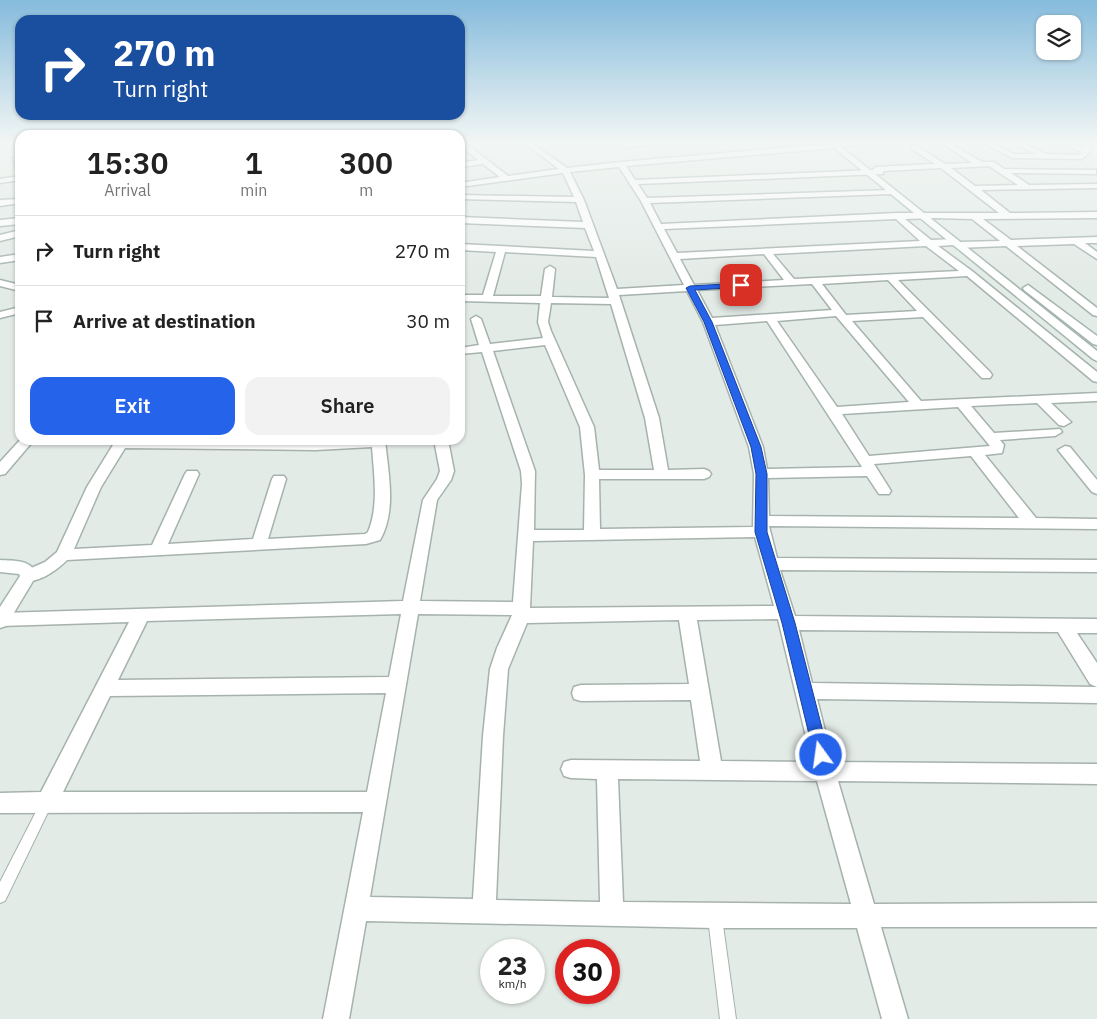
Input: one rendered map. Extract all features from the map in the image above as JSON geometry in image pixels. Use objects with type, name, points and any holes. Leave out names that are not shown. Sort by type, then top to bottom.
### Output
[{"type":"street","points":[[465,196],[498,190]]},
{"type":"street","points":[[532,190],[580,200]]},
{"type":"street","points":[[575,190],[600,254],[652,418],[662,474]]},
{"type":"street","points":[[638,190],[708,322],[756,447],[761,474],[761,527],[806,691],[825,771],[868,916],[895,1019]]},
{"type":"street","points":[[888,190],[1097,357]]},
{"type":"street","points":[[902,190],[1097,342]]},
{"type":"street","points":[[975,190],[1008,216]]},
{"type":"street","points":[[645,201],[891,192]]},
{"type":"street","points":[[0,203],[15,202]]},
{"type":"street","points":[[658,227],[921,215],[1097,215]]},
{"type":"street","points":[[897,216],[1097,378]]},
{"type":"street","points":[[974,216],[1097,313]]},
{"type":"street","points":[[465,220],[588,225]]},
{"type":"street","points":[[0,223],[15,222]]},
{"type":"street","points":[[0,238],[15,234]]},
{"type":"street","points":[[674,256],[928,243],[972,244],[1097,240]]},
{"type":"street","points":[[1076,241],[1097,256]]},
{"type":"street","points":[[465,247],[600,254]]},
{"type":"street","points":[[487,298],[501,250]]},
{"type":"street","points":[[766,251],[791,282]]},
{"type":"street","points":[[0,260],[15,258]]},
{"type":"street","points":[[465,298],[545,300],[613,296],[690,288],[890,277],[966,271],[986,267]]},
{"type":"street","points":[[550,269],[543,322],[549,341],[587,427],[592,475],[592,535]]},
{"type":"street","points":[[890,277],[986,375]]},
{"type":"street","points":[[815,281],[842,316],[918,405]]},
{"type":"street","points":[[0,283],[15,287]]},
{"type":"street","points":[[0,314],[15,311]]},
{"type":"street","points":[[708,322],[770,318],[926,314]]},
{"type":"street","points":[[770,318],[884,491]]},
{"type":"street","points":[[476,319],[528,471],[529,484],[522,613],[506,648],[499,670],[493,736],[484,910]]},
{"type":"street","points":[[1058,326],[1075,325]]},
{"type":"street","points":[[465,350],[549,341]]},
{"type":"street","points":[[833,411],[1097,396]]},
{"type":"street","points":[[990,437],[1059,427],[1040,400]]},
{"type":"street","points":[[761,474],[868,466],[997,450],[997,445],[961,403]]},
{"type":"street","points":[[0,471],[23,445]]},
{"type":"street","points":[[1,620],[28,576],[51,566],[63,555],[94,487],[120,445]]},
{"type":"street","points":[[248,445],[308,445]]},
{"type":"street","points":[[63,555],[366,539],[374,536],[380,508],[378,445]]},
{"type":"street","points":[[336,1019],[430,500],[434,489],[443,481],[447,473],[442,445]]},
{"type":"street","points":[[1065,450],[1097,489]]},
{"type":"street","points":[[976,453],[1031,523]]},
{"type":"street","points":[[158,550],[192,474]]},
{"type":"street","points":[[592,475],[704,474]]},
{"type":"street","points":[[259,544],[279,478]]},
{"type":"street","points":[[526,536],[592,535],[761,527],[1031,523],[1097,524]]},
{"type":"street","points":[[770,564],[1097,566]]},
{"type":"street","points":[[0,566],[22,568],[27,571],[28,576]]},
{"type":"street","points":[[1,620],[410,607],[522,613],[687,614],[1097,626]]},
{"type":"street","points":[[687,614],[712,770]]},
{"type":"street","points":[[47,802],[141,615]]},
{"type":"street","points":[[1063,626],[1097,679]]},
{"type":"street","points":[[104,688],[395,685]]},
{"type":"street","points":[[806,691],[1097,695]]},
{"type":"street","points":[[581,693],[699,692]]},
{"type":"street","points":[[571,769],[1097,774]]},
{"type":"street","points":[[606,769],[612,913]]},
{"type":"street","points":[[0,803],[375,802]]},
{"type":"street","points":[[357,908],[714,916],[1097,915]]},
{"type":"lane","points":[[0,896],[47,802]]},
{"type":"lane","points":[[714,916],[728,1019]]},
{"type":"route","points":[[741,285],[690,288],[708,322],[761,463],[761,532],[788,623],[821,755]]}]
